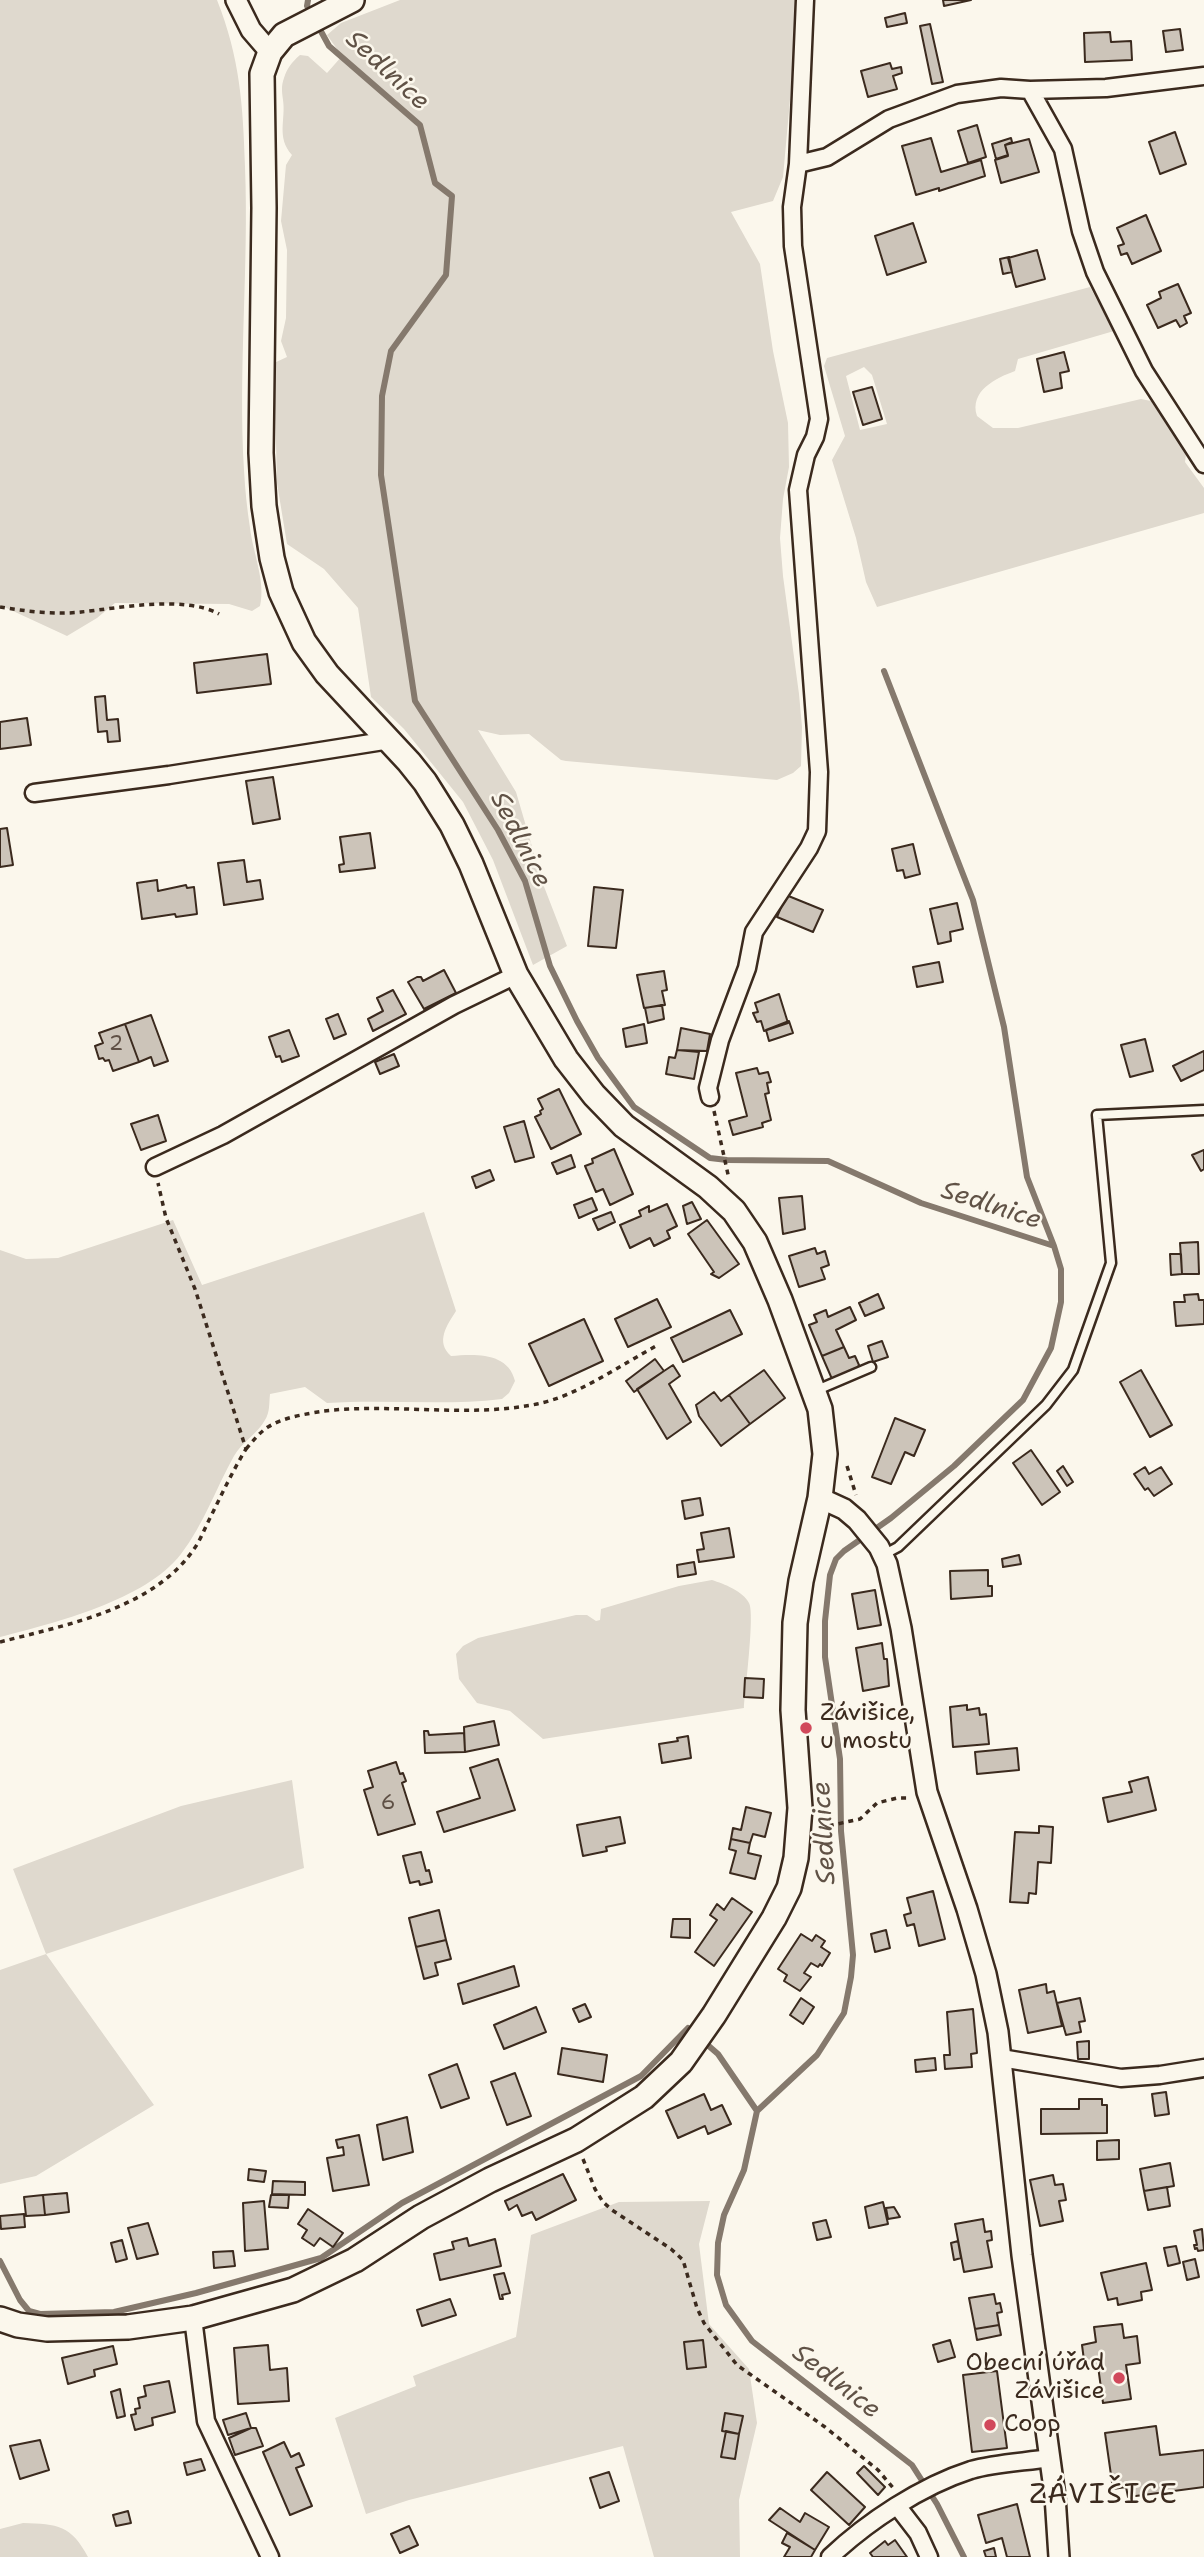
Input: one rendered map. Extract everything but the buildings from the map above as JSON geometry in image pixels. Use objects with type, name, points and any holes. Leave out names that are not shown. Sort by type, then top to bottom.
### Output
[{"type":"main road","points":[[0,2319],[18,2325],[64,2330],[128,2327],[193,2318],[293,2290],[355,2260],[452,2200],[576,2140],[644,2097],[670,2074],[698,2039],[774,1917],[793,1874],[800,1825],[793,1710],[795,1623],[801,1581],[824,1475],[825,1438],[814,1391],[761,1255],[741,1219],[708,1187],[638,1138],[609,1111],[566,1059],[516,975],[471,864],[452,825],[425,782],[390,740],[327,674],[304,642],[281,592],[268,532],[261,453],[264,208],[262,74],[270,51],[284,35],[342,5]]},
{"type":"street","points":[[236,0],[256,38],[270,51]]},
{"type":"street","points":[[710,1097],[708,1088],[720,1040],[747,968],[754,932],[817,831],[819,772],[798,490],[806,455],[815,437],[819,419],[793,246],[792,207],[798,164],[805,0]]},
{"type":"street","points":[[798,164],[827,157],[889,119],[957,94],[1002,88],[1106,88],[1204,76]]},
{"type":"street","points":[[1030,90],[1063,149],[1081,231],[1095,272],[1144,371],[1204,464]]},
{"type":"street","points":[[34,793],[390,740]]},
{"type":"street","points":[[155,1167],[223,1135],[442,1011],[516,975]]},
{"type":"street","points":[[820,1499],[849,1512],[866,1529],[881,1551],[894,1590],[922,1770],[935,1818],[978,1943],[993,2006],[1002,2058],[1021,2255],[1050,2458],[1059,2557]]},
{"type":"street","points":[[1002,2058],[1121,2078],[1204,2068]]},
{"type":"street","points":[[193,2318],[206,2421],[270,2557]]},
{"type":"street","points":[[830,2557],[858,2530],[950,2478],[973,2470],[1050,2458]]},
{"type":"street","points":[[904,2503],[929,2557]]},
{"type":"lane","points":[[881,1551],[898,1547],[915,1532],[1046,1405],[1073,1370],[1111,1263],[1097,1115],[1204,1110]]},
{"type":"lane","points":[[814,1391],[871,1367]]},
{"type":"path","points":[[0,607],[55,613],[121,606],[185,605],[208,608],[219,614]]},
{"type":"path","points":[[720,1134],[729,1177]]},
{"type":"path","points":[[155,1167],[166,1218],[195,1289],[246,1449]]},
{"type":"path","points":[[0,1642],[69,1623],[120,1605],[151,1590],[173,1574],[195,1549],[246,1449],[257,1435],[270,1425],[305,1414],[348,1409],[494,1408],[538,1404],[577,1389],[656,1346]]},
{"type":"path","points":[[826,1827],[860,1819],[872,1805],[903,1797],[914,1800],[922,1822],[935,1818]]},
{"type":"path","points":[[576,2140],[595,2189],[603,2202],[683,2260],[704,2323],[737,2365],[825,2427],[878,2470],[904,2503]]},
{"type":"shaded area","points":[[0,0],[217,0],[231,42],[243,123],[246,242],[242,432],[247,506],[261,587],[260,606],[252,611],[229,604],[115,603],[97,618],[67,636],[0,605]]},
{"type":"shaded area","points":[[400,0],[799,0],[783,177],[773,201],[731,212],[760,264],[773,351],[788,423],[789,467],[780,538],[799,694],[801,766],[777,780],[566,761],[561,760],[529,734],[500,735],[478,730],[516,792],[543,884],[567,946],[533,965],[493,860],[463,802],[404,729],[371,697],[358,608],[324,569],[287,544],[277,483],[274,363],[287,357],[281,341],[286,318],[287,250],[281,221],[286,165],[292,155],[283,135],[283,81],[288,68],[300,55],[308,56],[327,73],[342,56],[327,35],[341,23]]},
{"type":"shaded area","points":[[1090,287],[1114,331],[1018,359],[1015,371],[1000,377],[980,393],[977,399],[977,416],[993,428],[1018,428],[1141,399],[1151,401],[1186,454],[1185,462],[1204,488],[1204,513],[877,607],[866,582],[856,538],[832,460],[845,436],[824,366],[827,358]],"holes":[[[864,367],[872,375],[887,424],[860,430],[846,376]]]},
{"type":"shaded area","points":[[424,1212],[456,1311],[444,1334],[446,1351],[451,1356],[480,1355],[498,1360],[511,1372],[515,1381],[509,1393],[502,1399],[480,1401],[327,1403],[305,1387],[270,1394],[269,1411],[265,1420],[234,1456],[196,1531],[181,1554],[165,1570],[146,1584],[98,1608],[0,1637],[0,1250],[26,1259],[58,1258],[173,1220],[202,1285]]},
{"type":"shaded area","points":[[712,1580],[738,1592],[749,1603],[751,1610],[744,1708],[543,1739],[510,1711],[477,1703],[459,1679],[456,1654],[463,1646],[478,1638],[576,1615],[587,1615],[596,1621],[600,1620],[601,1609],[679,1586]]},
{"type":"shaded area","points":[[292,1780],[304,1868],[46,1954],[13,1869],[181,1806]]},
{"type":"shaded area","points":[[46,1954],[154,2105],[36,2176],[0,2184],[0,1970]]},
{"type":"shaded area","points":[[710,2201],[699,2244],[709,2324],[749,2369],[757,2423],[739,2500],[740,2557],[654,2557],[623,2446],[409,2500],[366,2514],[335,2418],[416,2386],[413,2376],[516,2337],[531,2235],[619,2202]]},
{"type":"shaded area","points":[[23,2523],[62,2528],[76,2538],[88,2557],[0,2557],[0,2529]]},
{"type":"waterway","name":"Sedlnice","points":[[308,0],[307,6],[312,14]]},
{"type":"waterway","name":"Sedlnice","points":[[317,24],[329,46],[420,125],[435,183],[452,196],[446,275],[391,351],[382,396],[381,475],[415,701],[498,830],[525,881],[550,966],[598,1058],[634,1107],[710,1158],[828,1161],[921,1203],[1054,1246],[1061,1269],[1061,1302],[1051,1348],[1023,1400],[954,1466],[891,1518],[844,1551],[836,1559],[830,1575],[825,1621],[825,1657],[840,1759],[841,1831],[853,1955],[851,1977],[844,2013],[817,2055],[757,2111],[744,2170],[724,2215],[718,2243],[717,2275],[726,2305],[752,2341],[912,2465],[937,2504],[964,2557]]},
{"type":"waterway","points":[[884,671],[973,900],[1004,1027],[1027,1177],[1054,1246]]},
{"type":"waterway","points":[[0,2261],[20,2300],[29,2311],[40,2314],[114,2312],[196,2293],[321,2258],[402,2203],[641,2076],[688,2028],[695,2034]]},
{"type":"waterway","points":[[703,2041],[718,2054],[757,2111]]},
{"type":"place","name":"Závišice, u mostu","points":[[806,1728]]},
{"type":"place","name":"Obecní úřad Závišice","points":[[1119,2378]]},
{"type":"place","name":"Coop","points":[[990,2425]]},
{"type":"district","name":"ZÁVIŠICE","points":[[1104,2496]]}]
